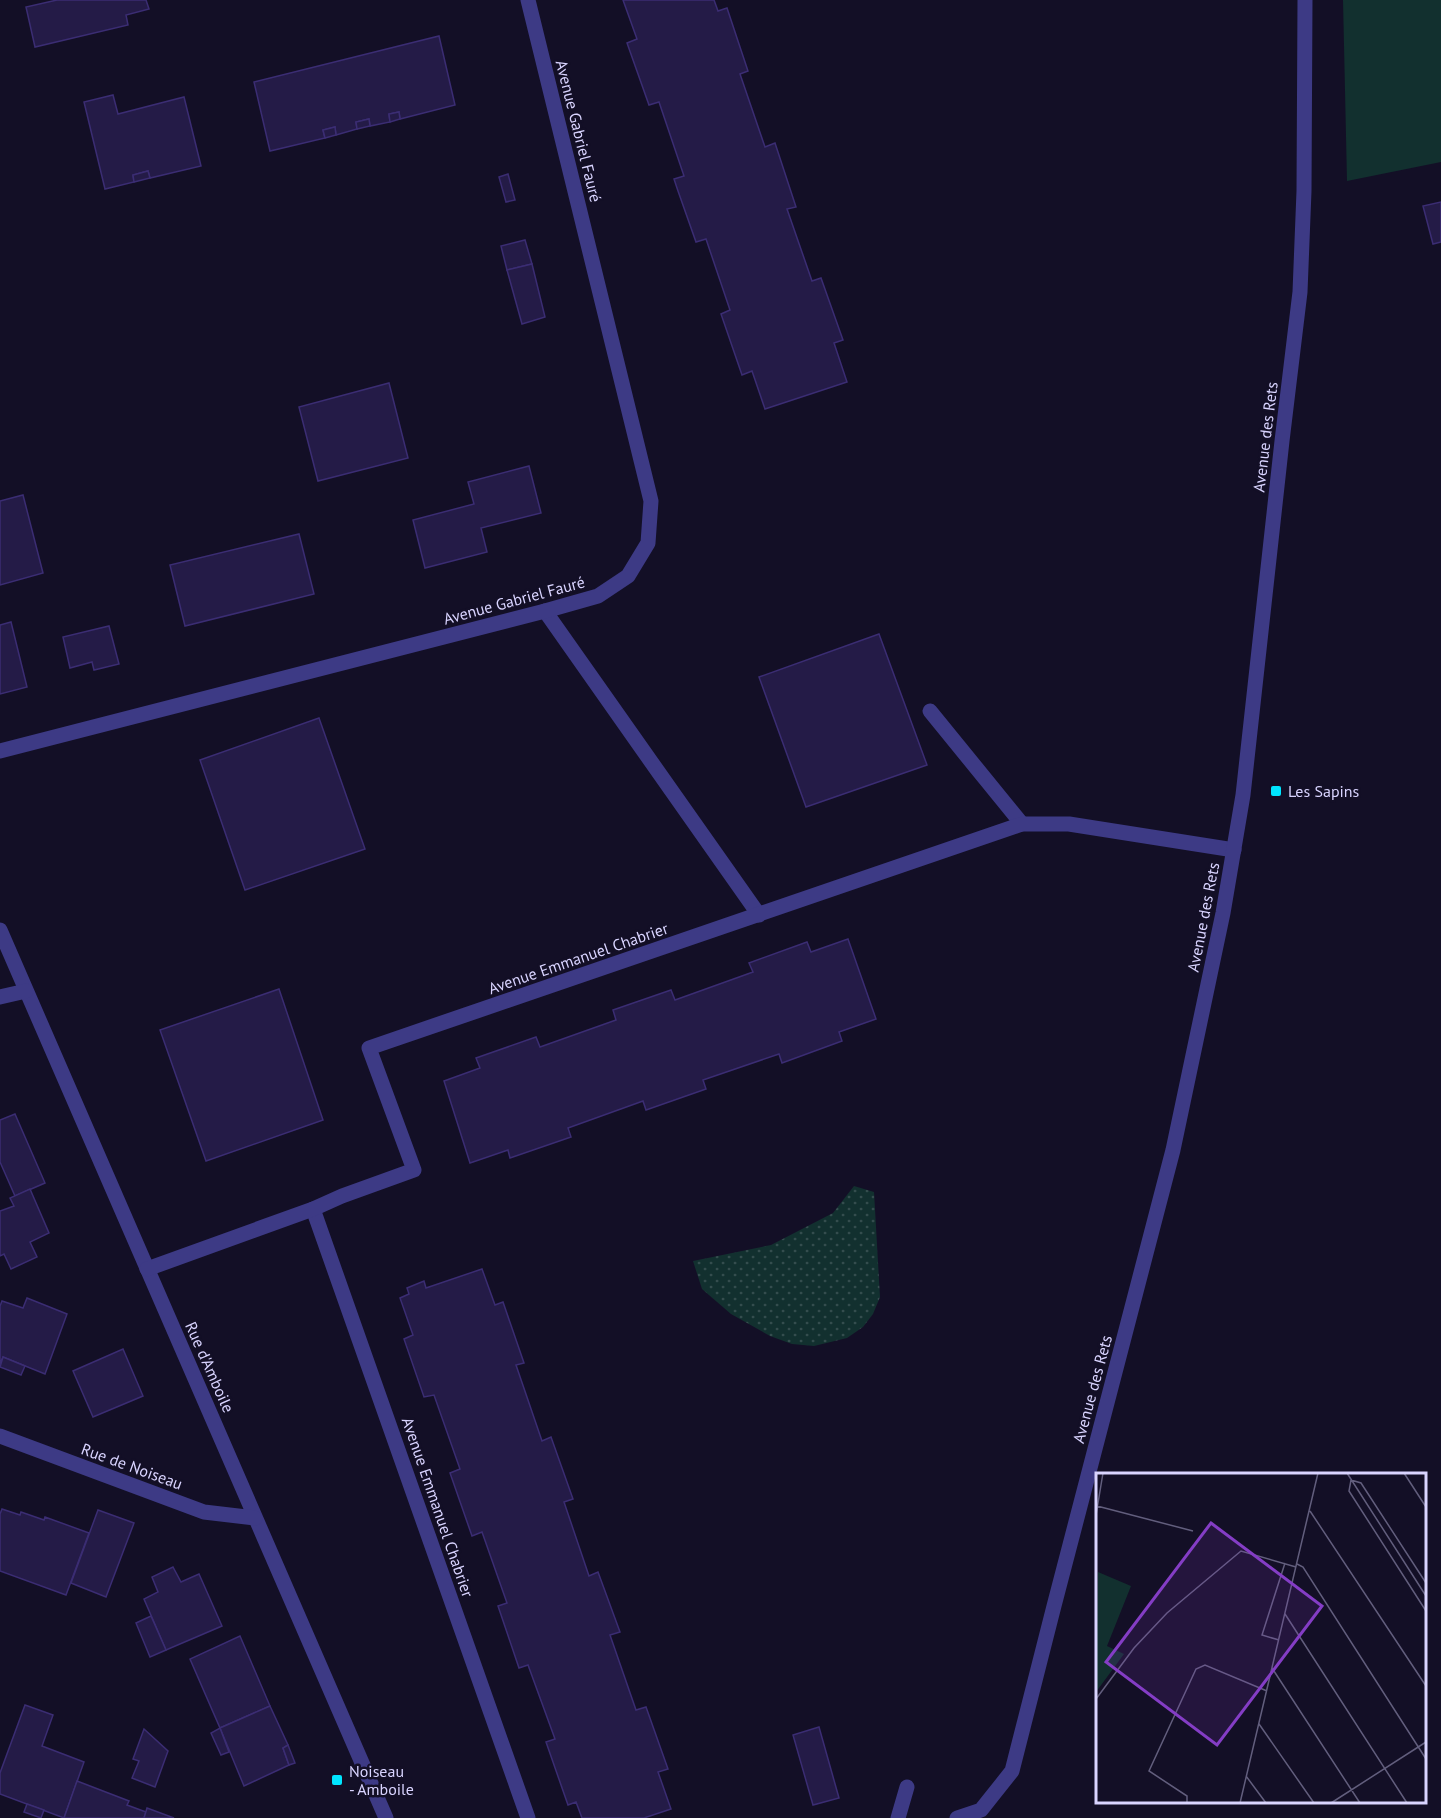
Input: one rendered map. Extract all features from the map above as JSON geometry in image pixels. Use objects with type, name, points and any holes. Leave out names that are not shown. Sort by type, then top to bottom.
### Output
[{"type":"street","name":"Avenue Gabriel Fauré","points":[[0,751],[545,611],[598,596],[628,576],[648,543],[651,501],[528,0]]},
{"type":"street","name":"Avenue des Rets","points":[[957,1818],[981,1810],[1012,1771],[1173,1150],[1223,913],[1243,795],[1300,292],[1305,179],[1305,0]]},
{"type":"street","points":[[545,611],[759,915]]},
{"type":"street","points":[[930,711],[1022,824]]},
{"type":"street","name":"Avenue Emmanuel Chabrier","points":[[147,1269],[314,1209],[342,1196],[414,1170],[369,1048],[1022,824],[1069,824],[1234,849]]},
{"type":"street","name":"Rue d'Amboile","points":[[0,930],[386,1818]]},
{"type":"street","points":[[0,997],[26,991]]},
{"type":"street","name":"Avenue Emmanuel Chabrier","points":[[314,1209],[528,1818]]},
{"type":"street","name":"Rue de Noiseau","points":[[0,1436],[204,1512],[255,1518]]},
{"type":"street","points":[[898,1818],[907,1787]]},
{"type":"green space","points":[[1343,0],[1441,0],[1441,162],[1347,181]]},
{"type":"green space","points":[[854,1186],[874,1192],[880,1297],[873,1314],[863,1327],[847,1338],[814,1346],[792,1344],[770,1336],[731,1314],[702,1289],[693,1261],[771,1245],[833,1213]]},
{"type":"building","points":[[57,0],[146,0],[149,9],[126,15],[128,25],[35,47],[26,7]]},
{"type":"building","points":[[623,0],[714,0],[718,11],[727,8],[748,71],[740,74],[765,147],[775,143],[796,207],[787,209],[812,281],[821,278],[843,340],[834,343],[847,382],[765,409],[752,371],[742,375],[721,314],[730,310],[706,239],[696,242],[674,179],[684,176],[659,102],[649,105],[627,43],[637,39]]},
{"type":"building","points":[[439,36],[455,105],[400,119],[399,112],[389,114],[390,122],[370,126],[369,119],[356,122],[357,129],[336,135],[335,127],[323,130],[325,138],[270,151],[254,82]]},
{"type":"building","points":[[113,95],[118,114],[184,97],[201,166],[150,178],[148,171],[133,175],[134,182],[105,189],[84,102]]},
{"type":"building","points":[[399,112],[400,119],[390,122],[389,114]]},
{"type":"building","points":[[369,119],[370,126],[357,129],[356,122]]},
{"type":"building","points":[[335,127],[336,135],[325,138],[323,130]]},
{"type":"building","points":[[148,171],[150,178],[134,182],[133,175]]},
{"type":"building","points":[[508,174],[515,200],[506,202],[499,177]]},
{"type":"building","points":[[1441,202],[1441,242],[1433,244],[1423,206]]},
{"type":"building","points":[[525,240],[532,264],[507,270],[501,246]]},
{"type":"building","points":[[532,264],[545,317],[522,324],[507,270]]},
{"type":"building","points":[[389,383],[408,458],[318,481],[299,407]]},
{"type":"building","points":[[529,466],[541,513],[481,528],[487,552],[425,568],[413,520],[474,504],[468,482]]},
{"type":"building","points":[[23,495],[43,573],[0,585],[0,501]]},
{"type":"building","points":[[299,534],[314,594],[185,626],[170,565]]},
{"type":"building","points":[[11,622],[27,687],[0,694],[0,625]]},
{"type":"building","points":[[109,626],[119,664],[94,670],[92,662],[70,668],[63,637]]},
{"type":"building","points":[[879,634],[927,765],[806,807],[759,677]]},
{"type":"building","points":[[319,718],[365,849],[245,890],[200,760]]},
{"type":"building","points":[[848,939],[876,1019],[839,1032],[842,1041],[782,1063],[779,1054],[703,1080],[706,1089],[646,1110],[643,1101],[568,1128],[571,1137],[510,1158],[508,1150],[470,1163],[444,1081],[480,1068],[476,1058],[536,1037],[540,1047],[616,1020],[613,1010],[671,990],[675,1000],[753,972],[749,963],[807,942],[811,952]]},
{"type":"building","points":[[279,989],[323,1120],[206,1161],[160,1030]]},
{"type":"building","points":[[15,1114],[45,1183],[15,1196],[0,1162],[0,1120]]},
{"type":"building","points":[[30,1189],[49,1233],[30,1242],[37,1257],[11,1269],[4,1254],[0,1256],[0,1211],[14,1206],[10,1198]]},
{"type":"building","points":[[482,1269],[495,1305],[503,1302],[524,1363],[516,1365],[542,1441],[551,1437],[573,1499],[564,1502],[589,1576],[598,1572],[620,1632],[610,1635],[636,1710],[646,1707],[668,1769],[658,1772],[671,1809],[644,1818],[582,1818],[576,1802],[568,1805],[546,1742],[555,1739],[528,1665],[519,1668],[498,1606],[507,1603],[482,1532],[472,1536],[450,1473],[460,1469],[434,1395],[424,1397],[404,1339],[413,1335],[400,1298],[409,1294],[407,1288],[424,1281],[426,1288]]},
{"type":"building","points":[[27,1298],[67,1314],[45,1374],[3,1357],[0,1364],[0,1306],[2,1301],[23,1308]]},
{"type":"building","points":[[123,1349],[143,1396],[93,1417],[73,1371]]},
{"type":"building","points":[[3,1357],[25,1366],[21,1375],[0,1367]]},
{"type":"building","points":[[2,1509],[20,1515],[21,1512],[44,1520],[45,1517],[89,1533],[66,1595],[0,1571],[0,1514]]},
{"type":"building","points":[[98,1510],[134,1523],[106,1597],[71,1583]]},
{"type":"building","points":[[173,1567],[181,1582],[199,1574],[222,1626],[166,1650],[144,1599],[158,1592],[152,1577]]},
{"type":"building","points":[[151,1616],[166,1650],[150,1657],[136,1623]]},
{"type":"building","points":[[240,1636],[270,1706],[220,1728],[190,1659]]},
{"type":"building","points":[[25,1705],[53,1715],[42,1746],[84,1762],[64,1818],[0,1794],[0,1773]]},
{"type":"building","points":[[270,1706],[288,1745],[283,1748],[289,1765],[244,1786],[220,1728]]},
{"type":"building","points":[[819,1727],[839,1798],[813,1805],[793,1735]]},
{"type":"building","points":[[220,1728],[229,1752],[221,1755],[211,1733]]},
{"type":"building","points":[[144,1729],[168,1751],[155,1787],[132,1778],[139,1761],[133,1759]]},
{"type":"building","points":[[288,1745],[295,1763],[289,1765],[283,1748]]},
{"type":"building","points":[[77,1781],[129,1801],[127,1805],[146,1812],[144,1818],[64,1818]]},
{"type":"building","points":[[27,1804],[44,1810],[41,1818],[24,1812]]},
{"type":"building","points":[[147,1808],[174,1818],[144,1818]]},
{"type":"place","name":"Les Sapins","points":[[1276,791]]},
{"type":"place","name":"Noiseau - Amboile","points":[[337,1780]]}]
